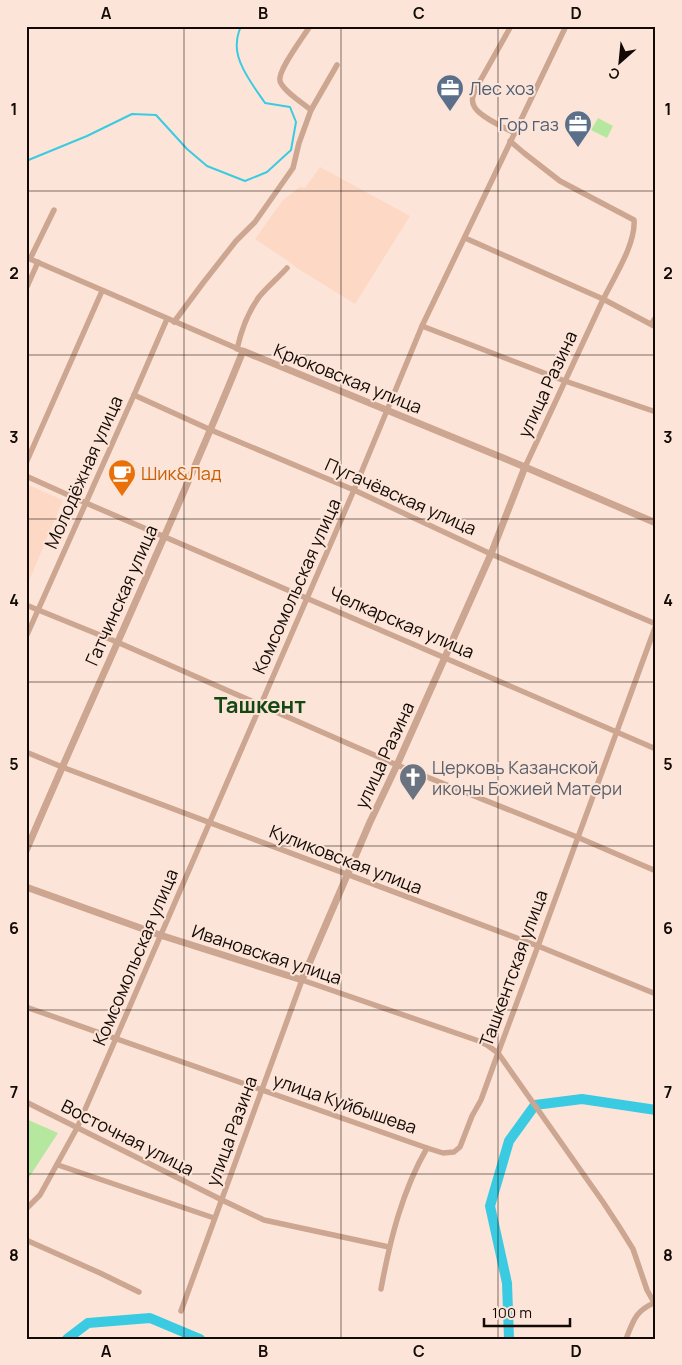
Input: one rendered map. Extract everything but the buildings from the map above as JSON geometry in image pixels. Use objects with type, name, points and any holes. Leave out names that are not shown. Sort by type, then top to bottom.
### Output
[{"type":"street","points":[[310,26],[280,71],[279,80],[284,88],[311,110]]},
{"type":"street","points":[[511,26],[475,90],[472,99],[474,108],[480,114],[515,133]]},
{"type":"street","name":"Комсомольская улица","points":[[26,1209],[40,1195],[77,1128],[354,490],[422,326],[566,26]]},
{"type":"street","points":[[174,322],[236,241],[255,222],[293,168],[299,143],[311,110],[338,65]]},
{"type":"street","name":"улица Разина","points":[[181,1312],[302,980],[370,822],[491,554],[524,467],[629,247],[634,220],[560,181],[510,141]]},
{"type":"street","name":"Крюковская улица","points":[[54,210],[30,259],[240,350],[656,523]]},
{"type":"street","points":[[465,238],[603,299],[653,326],[656,317]]},
{"type":"street","points":[[26,288],[38,262]]},
{"type":"street","name":"Гатчинская улица","points":[[26,851],[211,430],[240,350],[245,323],[260,297],[287,268]]},
{"type":"street","points":[[26,463],[102,290]]},
{"type":"street","name":"Молодёжная улица","points":[[26,637],[167,319]]},
{"type":"street","points":[[422,326],[565,381],[656,412]]},
{"type":"street","name":"Пугачёвская улица","points":[[134,396],[354,490],[491,554],[656,624]]},
{"type":"street","name":"Челкарская улица","points":[[26,476],[656,749]]},
{"type":"street","points":[[26,605],[117,642],[397,765],[577,837],[656,871]]},
{"type":"street","name":"Ташкентская улица","points":[[427,1148],[443,1153],[454,1152],[460,1147],[472,1116],[482,1100],[656,624]]},
{"type":"street","name":"Куликовская улица","points":[[26,752],[538,946],[656,994]]},
{"type":"street","name":"Ивановская улица","points":[[26,887],[160,935],[302,980],[479,1041],[498,1052]]},
{"type":"street","name":"улица Куйбышева","points":[[26,1007],[427,1148]]},
{"type":"street","points":[[498,1052],[604,1202],[633,1250],[647,1290],[655,1305],[644,1307],[637,1314],[626,1339]]},
{"type":"street","name":"Восточная улица","points":[[26,1102],[264,1220],[389,1247]]},
{"type":"street","points":[[381,1289],[389,1247],[406,1192],[427,1148]]},
{"type":"street","points":[[58,1165],[214,1218]]},
{"type":"street","points":[[26,1240],[139,1292]]},
{"type":"shaded area","points":[[320,167],[410,216],[355,304],[255,239],[283,200],[300,187],[305,188]]},
{"type":"shaded area","points":[[26,484],[63,500],[26,588]]},
{"type":"green space","points":[[598,118],[613,126],[607,138],[591,130]]},
{"type":"green space","points":[[26,1119],[58,1133],[26,1182]]},
{"type":"waterway","points":[[26,161],[87,136],[132,114],[156,115],[187,149],[207,166],[245,181],[267,172],[291,150],[296,122],[290,107],[265,103],[246,74],[237,50],[237,38],[241,26]]},
{"type":"waterway","points":[[509,1339],[507,1283],[490,1206],[509,1141],[535,1105],[582,1099],[656,1110]]},
{"type":"waterway","points":[[67,1339],[88,1323],[150,1318],[200,1339]]},
{"type":"place","name":"Лес хоз","points":[[450,112]]},
{"type":"place","name":"Гор газ","points":[[578,148]]},
{"type":"place","name":"Шик&Лад","points":[[122,497]]},
{"type":"place","name":"Церковь Казанской иконы Божией Матери","points":[[413,801]]},
{"type":"district","name":"Ташкент","points":[[260,705]]}]
